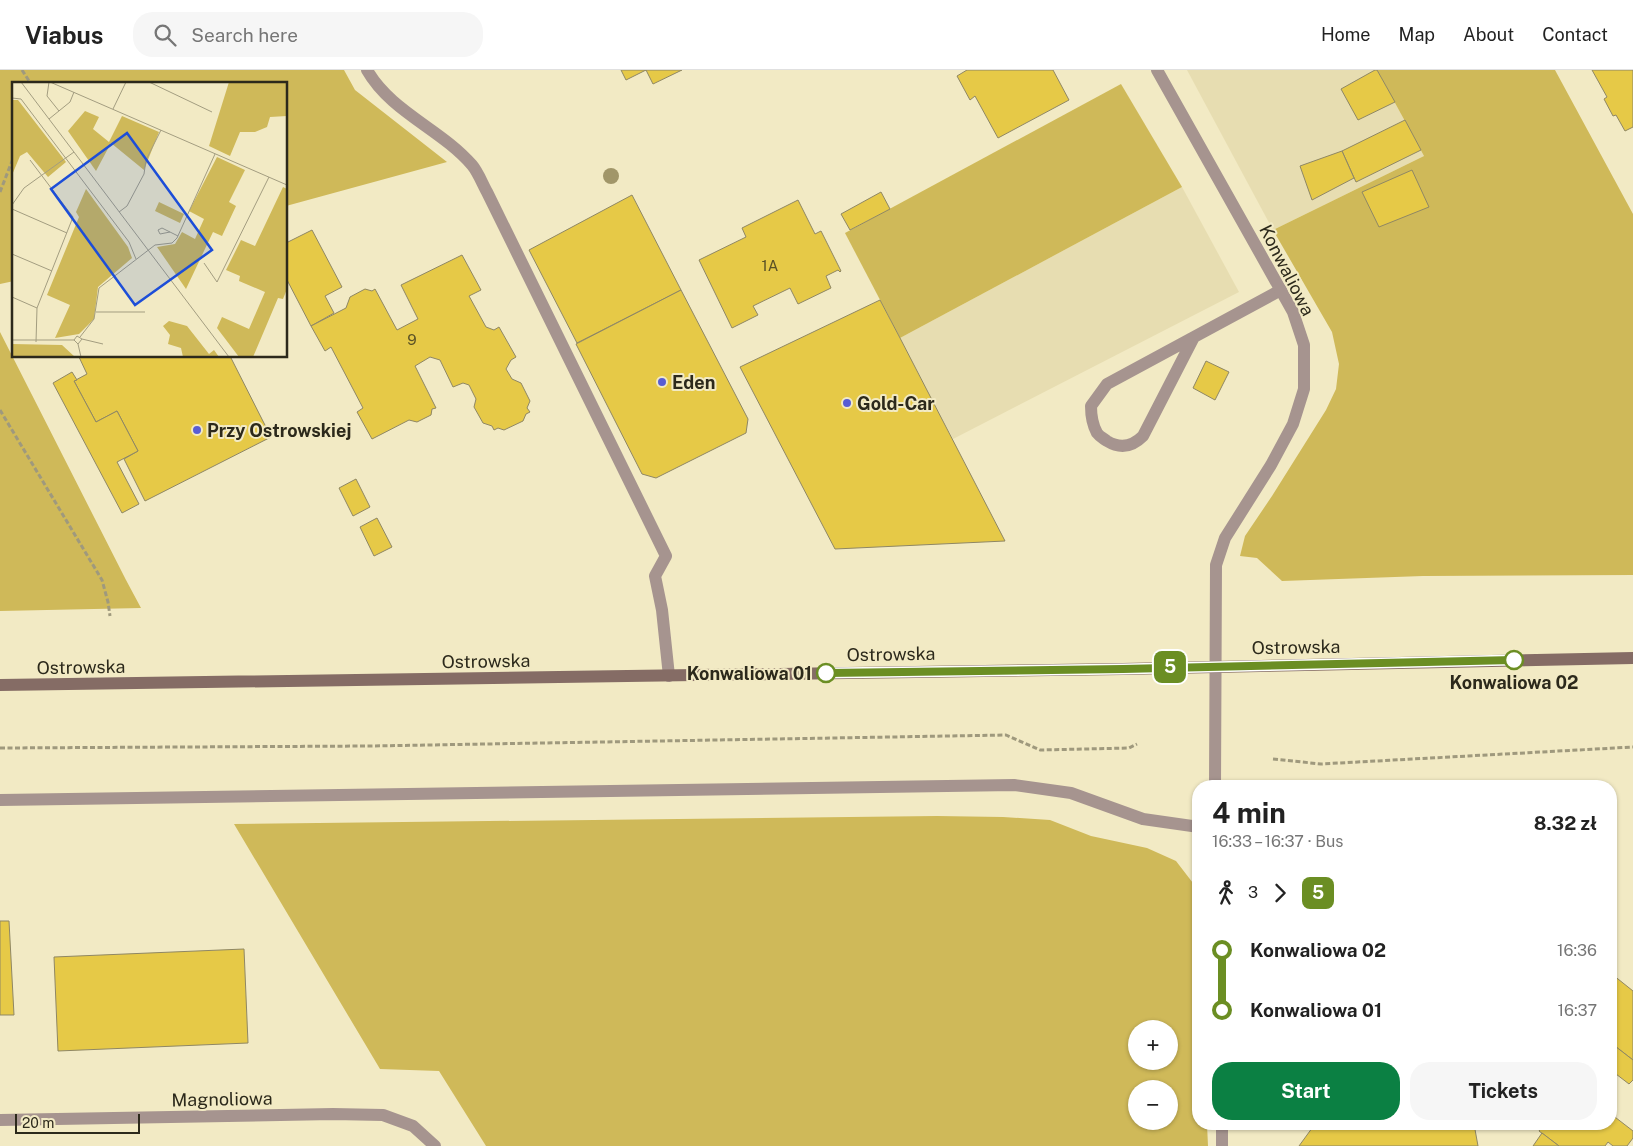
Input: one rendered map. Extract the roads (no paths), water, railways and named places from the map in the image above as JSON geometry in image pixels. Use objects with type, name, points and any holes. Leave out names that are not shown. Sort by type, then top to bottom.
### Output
[{"type":"main road","name":"Ostrowska","points":[[0,685],[669,676],[1633,658]]},
{"type":"street","points":[[367,70],[383,93],[452,147],[473,166],[487,192],[666,556],[656,576],[662,610],[669,676]]},
{"type":"street","name":"Konwaliowa","points":[[1158,70],[1294,312],[1304,345],[1304,389],[1293,424],[1271,465],[1225,538],[1216,565],[1215,780]]},
{"type":"street","points":[[1194,337],[1143,436],[1136,443],[1127,446],[1112,444],[1098,435],[1092,421],[1091,406],[1107,384],[1194,337],[1281,290]]},
{"type":"street","points":[[0,800],[1014,785],[1071,793],[1143,819],[1192,826]]},
{"type":"street","name":"Magnoliowa","points":[[0,1120],[323,1114],[383,1115],[413,1126],[435,1146]]},
{"type":"street","points":[[1222,1130],[1222,1146]]},
{"type":"place","name":"Eden","points":[[662,382]]},
{"type":"place","name":"Gold-Car","points":[[847,403]]},
{"type":"place","name":"Przy Ostrowskiej","points":[[197,430]]},
{"type":"place","name":"Konwaliowa 02","points":[[1514,660]]},
{"type":"place","name":"Konwaliowa 01","points":[[826,673]]}]
